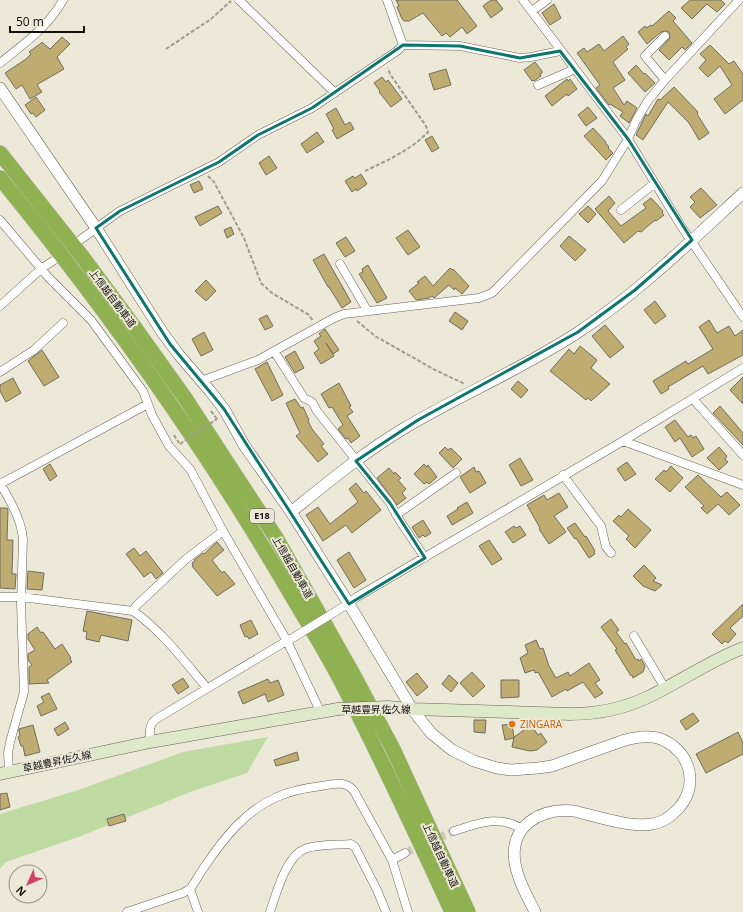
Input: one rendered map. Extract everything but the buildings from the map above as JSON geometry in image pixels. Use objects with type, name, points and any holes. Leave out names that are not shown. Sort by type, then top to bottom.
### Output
[{"type":"highway","name":"上信越自動車道","points":[[0,153],[135,328],[185,398],[275,536],[354,676],[393,749],[468,912]]},
{"type":"highway","name":"上信越自動車道","points":[[0,178],[129,344],[218,474],[262,545],[342,683],[378,754],[452,912]]},
{"type":"main road","name":"草越豊昇佐久線","points":[[5,772],[150,742],[338,709],[388,707],[586,714],[619,708],[646,698],[718,659],[743,648]]},
{"type":"street","points":[[0,63],[43,28],[63,0]]},
{"type":"street","points":[[239,0],[335,93]]},
{"type":"street","points":[[387,0],[403,45]]},
{"type":"street","points":[[523,0],[574,70],[628,139],[681,226],[692,240],[743,317]]},
{"type":"street","points":[[532,11],[547,0]]},
{"type":"street","points":[[201,381],[258,360],[334,318],[352,312],[479,298],[492,293],[597,187],[628,139],[647,102],[665,80],[739,0]]},
{"type":"street","points":[[665,80],[645,56],[666,36]]},
{"type":"street","points":[[80,240],[120,211],[219,162],[258,135],[312,108],[385,60],[403,45],[460,46],[520,58],[560,51]]},
{"type":"street","points":[[538,85],[574,70]]},
{"type":"street","points":[[0,88],[96,228],[162,332],[224,409],[244,445],[292,512],[346,605],[412,709],[431,733],[452,750],[474,761],[497,768],[524,770],[552,766],[581,757],[625,740],[647,736],[666,741],[674,747],[683,758],[689,770],[690,786],[688,794],[685,801],[673,814],[660,822],[652,824],[633,824],[564,810],[554,811],[538,816],[522,829],[515,843],[515,862],[521,884],[535,912]]},
{"type":"street","points":[[621,210],[654,183]]},
{"type":"street","points":[[292,512],[356,461],[401,431],[542,355],[578,332],[635,290],[743,193]]},
{"type":"street","points":[[0,220],[49,278],[91,320],[143,391],[152,415],[168,446],[190,469],[224,531],[289,640],[320,711]]},
{"type":"street","points":[[0,306],[42,268],[53,261]]},
{"type":"street","points":[[340,264],[367,310]]},
{"type":"street","points":[[0,372],[34,350],[63,323]]},
{"type":"street","points":[[274,351],[304,398],[312,402],[356,461],[390,503],[396,515],[425,558]]},
{"type":"street","points":[[150,742],[150,727],[152,722],[289,640],[357,597],[623,441],[743,368]]},
{"type":"street","points":[[693,399],[743,455]]},
{"type":"street","points":[[5,772],[9,747],[24,692],[21,598],[23,539],[22,529],[15,510],[0,483],[148,404]]},
{"type":"street","points":[[623,441],[743,485]]},
{"type":"street","points":[[396,515],[456,473]]},
{"type":"street","points":[[563,476],[602,526],[606,547],[611,553]]},
{"type":"street","points":[[132,611],[186,559],[224,531]]},
{"type":"street","points":[[0,597],[21,598],[132,611],[155,629],[207,688]]},
{"type":"street","points":[[634,636],[665,688]]},
{"type":"street","points":[[127,912],[183,893],[190,888],[229,833],[240,821],[263,804],[278,796],[302,789],[345,783],[354,791],[392,860],[408,912]]},
{"type":"street","points":[[454,831],[484,821],[506,822],[515,824],[522,829]]},
{"type":"street","points":[[270,912],[283,874],[299,852],[312,847],[351,844],[355,847],[377,890],[386,912]]},
{"type":"street","points":[[392,860],[405,853]]},
{"type":"street","points":[[190,888],[198,912]]},
{"type":"path","points":[[166,49],[211,19],[232,0]]},
{"type":"path","points":[[365,171],[415,143],[428,132],[426,126],[390,74],[385,60]]},
{"type":"path","points":[[204,170],[214,182],[244,238],[261,283],[272,293],[309,315],[317,327]]},
{"type":"path","points":[[352,312],[355,319],[374,336],[435,370],[467,385],[474,391]]},
{"type":"path","points":[[180,444],[217,419]]},
{"type":"highlighted area","points":[[403,45],[460,46],[520,58],[560,51],[628,139],[692,240],[635,290],[578,332],[418,420],[356,461],[390,503],[425,558],[349,604],[224,409],[170,344],[96,228],[120,211],[219,162],[258,135],[312,108]]},
{"type":"green space","points":[[268,737],[247,773],[193,791],[81,836],[6,862],[0,869],[0,814],[78,790],[183,752]]},
{"type":"tunnel","points":[[405,853],[454,831]]},
{"type":"place","name":"ZINGARA","points":[[512,724]]}]
